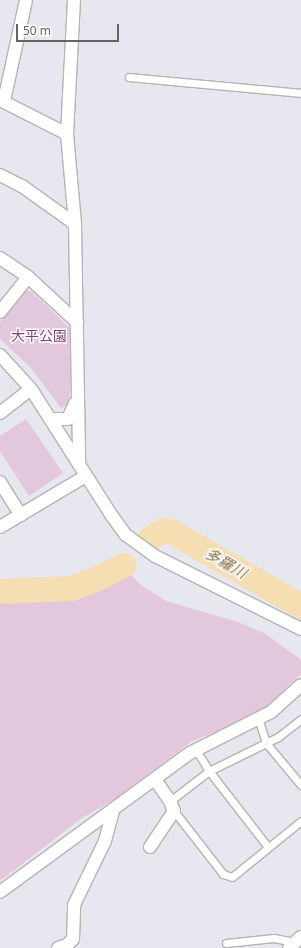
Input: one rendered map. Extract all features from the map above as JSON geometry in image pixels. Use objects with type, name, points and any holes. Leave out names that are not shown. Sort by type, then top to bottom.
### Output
[{"type":"street","points":[[26,0],[2,100],[67,134]]},
{"type":"street","points":[[74,0],[67,134],[74,224],[79,464]]},
{"type":"street","points":[[0,175],[22,186],[74,224]]},
{"type":"street","points":[[0,258],[28,277],[77,322]]},
{"type":"street","points":[[0,312],[28,277]]},
{"type":"street","points":[[0,356],[32,389],[112,516],[138,546],[154,556],[301,629]]},
{"type":"street","points":[[0,413],[32,389]]},
{"type":"street","points":[[52,419],[68,418],[77,392]]},
{"type":"street","points":[[0,527],[86,476]]},
{"type":"street","points":[[0,482],[21,515]]},
{"type":"street","points":[[0,892],[156,781],[196,750],[271,712],[301,686]]},
{"type":"street","points":[[150,847],[172,806],[156,781]]},
{"type":"street","points":[[58,948],[67,945],[73,939],[74,905],[105,841],[113,812]]},
{"type":"lane","points":[[129,77],[301,93]]},
{"type":"lane","points":[[258,718],[266,743],[301,785]]},
{"type":"lane","points":[[301,719],[278,737],[208,771],[172,806],[223,874],[232,877],[301,821]]},
{"type":"lane","points":[[196,750],[208,771],[268,847]]},
{"type":"lane","points":[[226,943],[274,938],[294,942]]},
{"type":"green space","name":"大平公園","points":[[25,291],[31,291],[70,328],[70,400],[69,404],[61,408],[31,368],[0,339],[0,322]]},
{"type":"green space","points":[[26,419],[63,473],[29,496],[0,451],[0,436]]},
{"type":"green space","points":[[125,569],[141,585],[166,601],[238,622],[266,634],[301,660],[301,674],[267,706],[224,729],[192,741],[115,799],[82,818],[0,881],[0,594],[71,593]]},
{"type":"waterway","name":"多羅川","points":[[150,538],[163,530],[172,532],[301,606]]},
{"type":"waterway","name":"多羅川","points":[[0,591],[71,588],[102,576],[123,565]]}]
